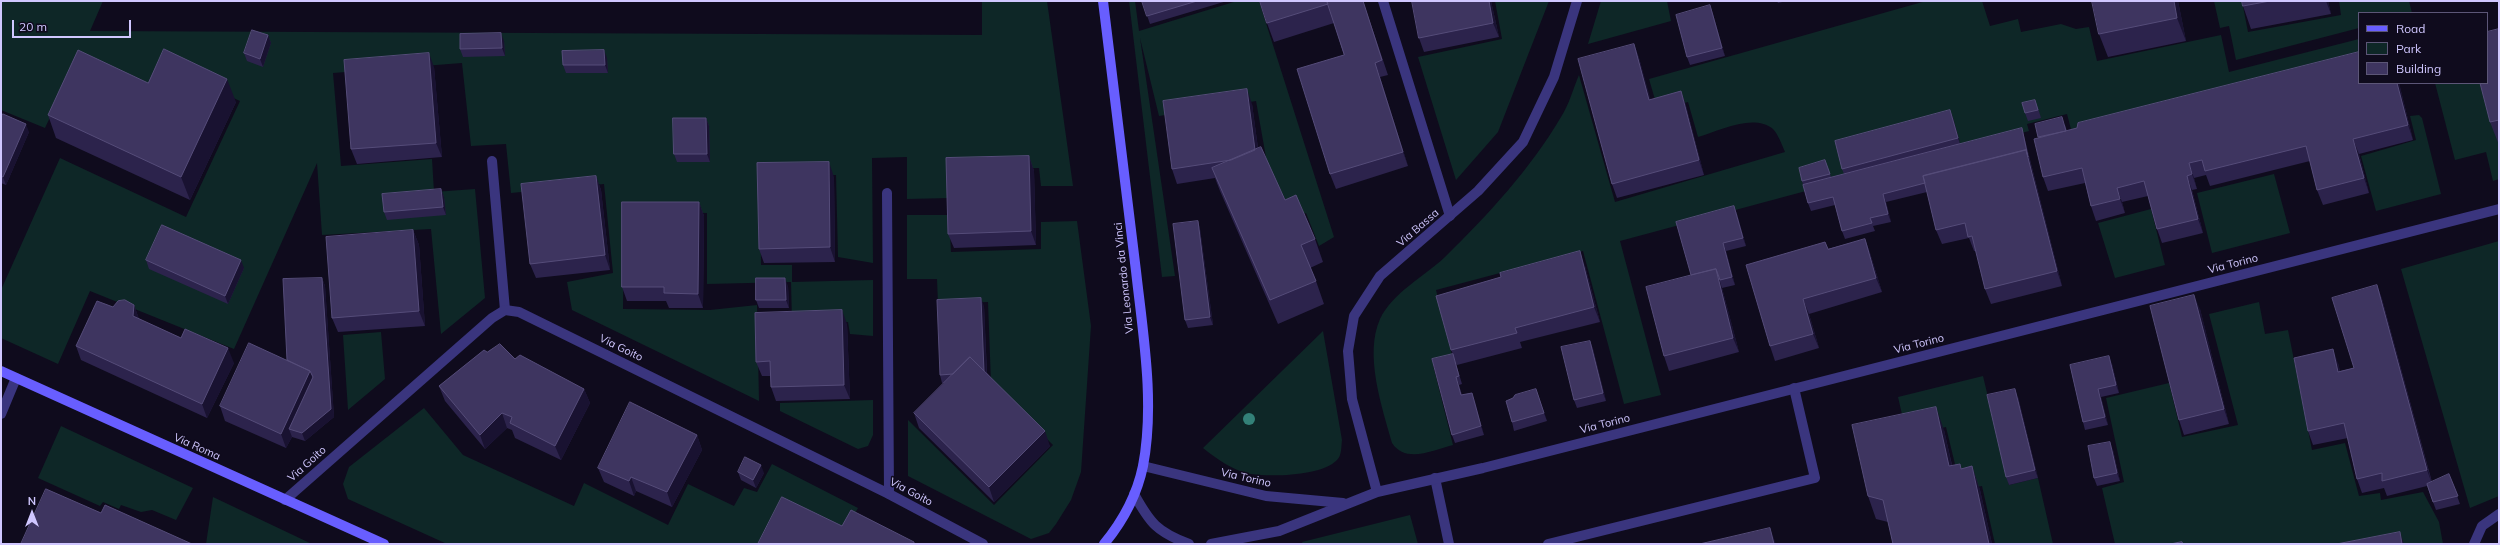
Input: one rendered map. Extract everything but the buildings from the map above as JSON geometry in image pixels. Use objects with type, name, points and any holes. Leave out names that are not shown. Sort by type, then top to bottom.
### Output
[{"type":"street","name":"Via Leonardo da Vinci","points":[[1103,1],[1143,338],[1147,415],[1143,466],[1134,494],[1125,515],[1104,544]]},
{"type":"street","points":[[1383,1],[1450,216]]},
{"type":"street","name":"Via Bassa","points":[[1377,492],[1352,399],[1348,351],[1354,316],[1380,276],[1478,192],[1523,142],[1554,77],[1577,1]]},
{"type":"street","points":[[492,161],[505,310]]},
{"type":"street","points":[[887,193],[889,494]]},
{"type":"street","name":"Via Torino","points":[[1211,544],[1279,532],[1377,492],[2499,209]]},
{"type":"street","name":"Via Goito","points":[[285,500],[486,323],[505,310],[519,312],[889,494],[984,544]]},
{"type":"street","name":"Via Roma","points":[[1,371],[384,544]]},
{"type":"street","points":[[1,414],[16,378]]},
{"type":"street","points":[[1548,544],[1814,478],[1794,388]]},
{"type":"street","name":"Via Torino","points":[[1143,466],[1266,496],[1345,504]]},
{"type":"street","points":[[1435,478],[1449,544]]},
{"type":"street","points":[[1134,494],[1148,519],[1169,536],[1189,544]]},
{"type":"street","points":[[2474,544],[2482,526],[2499,514]]},
{"type":"green space","points":[[1,1],[103,1],[90,31],[982,35],[982,1],[1047,1],[1073,186],[1041,186],[1039,168],[950,170],[950,198],[907,199],[907,157],[872,158],[873,263],[838,257],[836,175],[760,175],[761,265],[792,265],[792,282],[873,280],[873,336],[850,334],[848,322],[792,323],[791,282],[707,284],[707,213],[624,212],[623,309],[710,310],[757,305],[759,401],[572,310],[567,282],[613,273],[604,184],[511,193],[506,144],[471,146],[462,63],[333,73],[341,166],[432,159],[434,192],[475,189],[485,298],[441,334],[431,229],[322,235],[317,163],[234,349],[90,291],[58,364],[1,338],[1,290],[60,158],[186,217],[240,101],[170,69],[156,101],[75,64],[45,128],[1,110]]},
{"type":"green space","points":[[1129,1],[1135,1],[1139,31],[1237,1],[1259,1],[1334,237],[1319,246],[1306,213],[1294,217],[1267,163],[1256,101],[1159,116],[1140,38],[1175,276],[1162,277]]},
{"type":"green space","points":[[1495,1],[1549,1],[1498,132],[1456,180],[1418,57],[1502,39]]},
{"type":"green space","points":[[1601,1],[1667,1],[1671,21],[1588,44]]},
{"type":"green space","points":[[1926,1],[1982,1],[1990,26],[2018,19],[2021,32],[2061,24],[2076,29],[2089,27],[2097,61],[2221,35],[2229,72],[2358,39],[2358,67],[2073,137],[2067,114],[2027,124],[2029,131],[1620,241],[1661,395],[1624,404],[1583,251],[1436,290],[1453,359],[1433,365],[1453,445],[1420,454],[1405,453],[1398,449],[1392,443],[1376,381],[1374,348],[1380,319],[1386,309],[1401,293],[1437,264],[1461,241],[1493,208],[1522,173],[1549,136],[1564,112],[1579,75],[1615,202],[1785,152],[1773,129],[1756,123],[1736,125],[1698,137],[1688,102],[1658,110],[1649,79]]},
{"type":"green space","points":[[2214,1],[2242,1],[2248,32],[2341,15],[2339,1],[2409,1],[2412,12],[2358,12],[2358,28],[2236,60],[2229,26],[2220,28]]},
{"type":"green space","points":[[2499,31],[2499,179],[2493,181],[2486,152],[2455,160],[2435,84],[2488,84]]},
{"type":"green space","points":[[2419,115],[2422,118],[2441,194],[2376,211],[2361,156],[2416,140],[2410,116]]},
{"type":"green space","points":[[2274,174],[2290,233],[2212,253],[2197,193]]},
{"type":"green space","points":[[2151,209],[2165,265],[2115,278],[2098,223]]},
{"type":"green space","points":[[907,215],[949,215],[951,252],[1041,249],[1041,222],[1077,221],[1091,326],[1081,472],[1071,500],[1049,533],[1031,539],[908,476],[908,420],[994,505],[1053,445],[991,383],[988,302],[938,304],[937,279],[907,279]]},
{"type":"green space","points":[[2499,241],[2499,496],[2470,508],[2401,269]]},
{"type":"green space","points":[[2259,302],[2265,334],[2288,330],[2312,450],[2345,443],[2359,496],[2380,493],[2381,500],[2423,492],[2439,522],[2443,544],[2115,544],[2102,488],[2124,482],[2106,398],[2169,383],[2182,437],[2238,425],[2209,314]]},
{"type":"green space","points":[[1323,331],[1342,440],[1341,453],[1337,460],[1330,465],[1309,472],[1283,475],[1260,475],[1238,470],[1203,448]]},
{"type":"green space","points":[[381,332],[385,379],[348,410],[343,335]]},
{"type":"green space","points":[[1983,376],[2009,485],[2038,478],[2053,544],[1995,544],[1982,486],[1972,488],[1960,485],[1946,427],[1907,436],[1898,397]]},
{"type":"green space","points":[[873,400],[873,435],[868,446],[858,449],[780,411],[780,403]]},
{"type":"green space","points":[[424,408],[463,455],[574,506],[584,483],[668,525],[688,484],[734,506],[744,488],[757,492],[772,464],[858,508],[843,534],[767,544],[447,544],[348,499],[343,484],[349,467]]},
{"type":"green space","points":[[61,426],[193,488],[176,520],[152,510],[141,512],[121,505],[119,509],[103,502],[100,506],[38,478]]},
{"type":"green space","points":[[213,497],[312,544],[206,544]]},
{"type":"green space","points":[[1410,515],[1418,544],[1303,544],[1302,542]]}]
